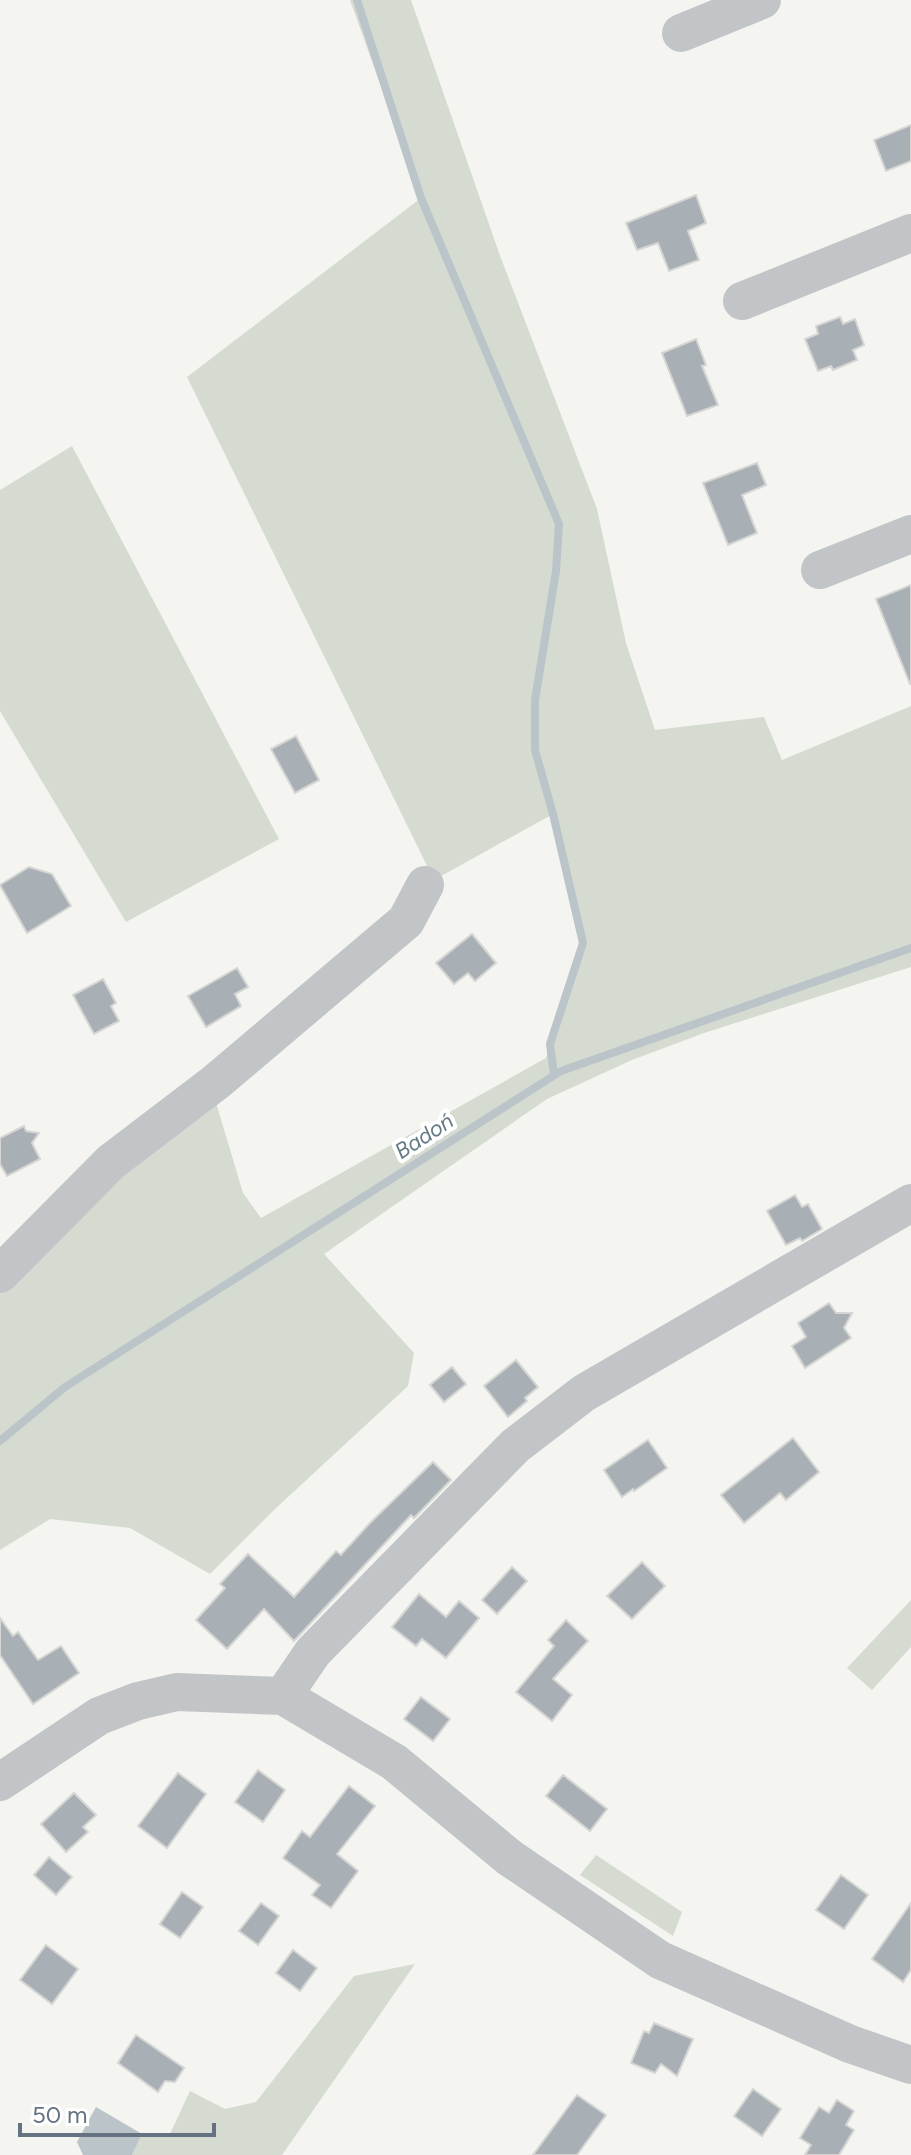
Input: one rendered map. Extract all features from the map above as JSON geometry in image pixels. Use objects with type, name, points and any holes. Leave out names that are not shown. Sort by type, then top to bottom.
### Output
[{"type":"street","points":[[681,33],[762,0]]},
{"type":"street","points":[[742,301],[911,233]]},
{"type":"street","points":[[820,570],[911,534]]},
{"type":"street","points":[[0,1274],[111,1162],[216,1082],[406,921],[425,885]]},
{"type":"street","points":[[283,1696],[313,1652],[515,1446],[584,1393],[911,1203]]},
{"type":"street","points":[[0,1782],[99,1716],[138,1701],[177,1692],[283,1696],[394,1762],[510,1858],[660,1960],[850,2044],[911,2065]]},
{"type":"shaded area","points":[[350,0],[411,0],[499,253],[597,509],[626,643],[655,730],[764,717],[782,760],[911,706],[911,967],[704,1033],[632,1060],[547,1099],[324,1254],[414,1353],[408,1386],[210,1574],[130,1528],[50,1519],[0,1550],[0,1284],[214,1096],[243,1193],[261,1218],[546,1058],[582,943],[553,814],[434,880],[187,377],[421,198]]},
{"type":"shaded area","points":[[72,446],[279,839],[126,922],[0,711],[0,490]]},
{"type":"shaded area","points":[[911,1600],[911,1647],[872,1690],[847,1668]]},
{"type":"shaded area","points":[[596,1855],[682,1912],[673,1936],[580,1875]]},
{"type":"shaded area","points":[[415,1964],[282,2155],[132,2155],[142,2134],[169,2136],[190,2091],[225,2109],[256,2102],[354,1976]]},
{"type":"shaded area","points":[[96,2107],[142,2134],[132,2155],[83,2155],[77,2142]]},
{"type":"building","points":[[911,125],[911,161],[886,171],[874,140]]},
{"type":"building","points":[[696,195],[706,223],[688,231],[699,260],[669,271],[658,243],[637,250],[626,223]]},
{"type":"building","points":[[840,317],[843,324],[855,319],[864,345],[853,350],[857,360],[833,370],[831,366],[818,371],[805,339],[818,334],[816,326]]},
{"type":"building","points":[[696,339],[706,365],[702,366],[718,405],[687,416],[662,353]]},
{"type":"building","points":[[757,463],[766,485],[742,495],[757,533],[728,545],[703,483]]},
{"type":"building","points":[[911,585],[911,684],[910,684],[876,599]]},
{"type":"building","points":[[296,736],[319,780],[295,793],[271,749]]},
{"type":"building","points":[[29,867],[52,874],[71,906],[27,933],[0,885]]},
{"type":"building","points":[[472,934],[496,963],[475,981],[468,973],[454,984],[436,963]]},
{"type":"building","points":[[237,968],[248,987],[235,994],[241,1006],[206,1027],[188,996]]},
{"type":"building","points":[[103,979],[116,1003],[111,1006],[119,1021],[94,1034],[73,995]]},
{"type":"building","points":[[24,1126],[26,1131],[39,1133],[32,1143],[40,1159],[7,1176],[0,1164],[0,1138]]},
{"type":"building","points":[[795,1195],[802,1207],[808,1204],[822,1229],[802,1241],[800,1238],[786,1245],[767,1211]]},
{"type":"building","points":[[829,1303],[836,1313],[852,1313],[844,1328],[851,1338],[805,1368],[792,1346],[806,1337],[798,1323]]},
{"type":"building","points":[[516,1360],[538,1387],[508,1417],[484,1386]]},
{"type":"building","points":[[452,1367],[466,1384],[444,1402],[430,1385]]},
{"type":"building","points":[[793,1438],[819,1472],[786,1500],[780,1493],[744,1523],[721,1495]]},
{"type":"building","points":[[648,1440],[667,1468],[622,1497],[604,1470]]},
{"type":"building","points":[[433,1462],[451,1480],[414,1518],[411,1515],[294,1641],[264,1609],[227,1649],[196,1620],[225,1588],[220,1584],[248,1554],[294,1597],[336,1551],[341,1555]]},
{"type":"building","points":[[642,1562],[665,1586],[632,1619],[607,1596]]},
{"type":"building","points":[[512,1567],[527,1581],[497,1614],[482,1600]]},
{"type":"building","points":[[419,1594],[446,1617],[459,1601],[479,1618],[446,1658],[422,1639],[416,1646],[392,1627]]},
{"type":"building","points":[[0,1618],[13,1636],[18,1632],[38,1660],[61,1646],[79,1673],[33,1704],[0,1655]]},
{"type":"building","points":[[566,1620],[588,1641],[553,1679],[572,1695],[552,1721],[516,1692],[554,1646],[548,1640]]},
{"type":"building","points":[[421,1697],[450,1719],[433,1741],[404,1719]]},
{"type":"building","points":[[258,1770],[285,1790],[263,1822],[235,1802]]},
{"type":"building","points":[[178,1773],[206,1794],[167,1848],[138,1826]]},
{"type":"building","points":[[563,1775],[607,1809],[590,1831],[546,1796]]},
{"type":"building","points":[[349,1786],[375,1806],[337,1854],[358,1871],[331,1908],[312,1895],[320,1885],[283,1858],[302,1831],[310,1837]]},
{"type":"building","points":[[74,1793],[96,1815],[83,1827],[88,1832],[66,1852],[41,1824]]},
{"type":"building","points":[[49,1857],[72,1877],[56,1895],[34,1875]]},
{"type":"building","points":[[841,1875],[868,1895],[844,1929],[816,1910]]},
{"type":"building","points":[[182,1892],[203,1907],[180,1938],[160,1924]]},
{"type":"building","points":[[261,1903],[279,1916],[258,1945],[239,1931]]},
{"type":"building","points":[[911,1903],[911,1970],[903,1982],[872,1959]]},
{"type":"building","points":[[46,1945],[78,1969],[52,2004],[20,1980]]},
{"type":"building","points":[[293,1950],[317,1968],[300,1991],[276,1973]]},
{"type":"building","points":[[654,2023],[693,2039],[677,2076],[661,2064],[655,2073],[631,2063],[644,2031],[649,2033]]},
{"type":"building","points":[[136,2035],[184,2068],[175,2082],[165,2081],[158,2092],[118,2063]]},
{"type":"building","points":[[753,2089],[781,2109],[762,2136],[734,2116]]},
{"type":"building","points":[[577,2095],[606,2115],[577,2155],[533,2155]]},
{"type":"building","points":[[837,2100],[854,2111],[846,2125],[854,2130],[839,2155],[805,2155],[811,2145],[800,2138],[819,2107],[829,2113]]},
{"type":"waterway","points":[[357,0],[421,198],[559,524],[556,571],[535,700],[535,750],[583,943],[550,1044],[554,1075]]},
{"type":"waterway","name":"Badoń","points":[[0,1441],[65,1387],[561,1071],[911,948]]}]
